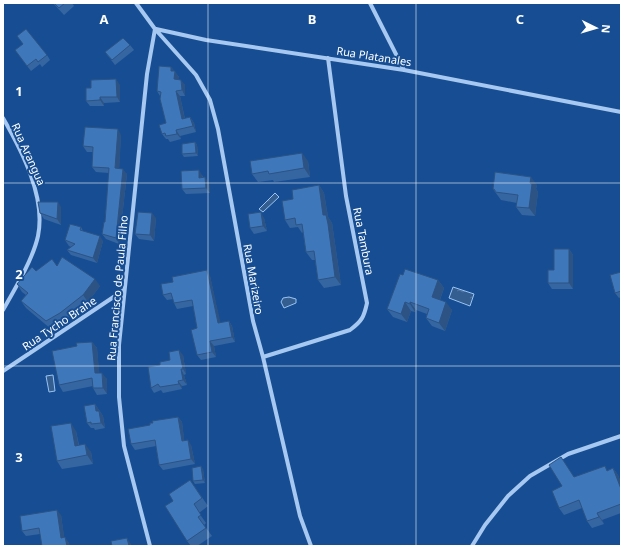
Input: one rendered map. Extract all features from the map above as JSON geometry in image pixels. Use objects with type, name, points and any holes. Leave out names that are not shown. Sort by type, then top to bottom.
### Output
[{"type":"street","points":[[136,3],[156,29]]},
{"type":"street","points":[[370,3],[404,70]]},
{"type":"street","name":"Rua Platanales","points":[[156,29],[206,40],[404,70],[621,112]]},
{"type":"street","name":"Rua Francisco de Paula Filho","points":[[150,546],[124,446],[119,404],[118,345],[146,81],[156,29]]},
{"type":"street","name":"Rua Marizeiro","points":[[156,29],[196,76],[210,100],[218,129],[253,321],[263,357],[300,516],[311,546]]},
{"type":"street","name":"Rua Tambura","points":[[263,357],[350,330],[358,324],[363,317],[367,303],[346,196],[328,58]]},
{"type":"street","name":"Rua Arangua","points":[[3,118],[16,140],[35,187],[39,204],[40,224],[38,237],[32,254],[3,310]]},
{"type":"street","name":"Rua Tycho Brahe","points":[[3,371],[124,290]]},
{"type":"street","points":[[472,546],[484,525],[508,496],[530,476],[568,454],[621,436]]},
{"type":"water","points":[[275,193],[279,197],[263,212],[259,209]]},
{"type":"water","points":[[453,287],[474,294],[470,306],[449,298]]},
{"type":"water","points":[[289,297],[296,299],[296,303],[284,308],[281,302],[283,298]]},
{"type":"water","points":[[53,375],[55,391],[49,392],[46,376]]},
{"type":"building","points":[[54,3],[65,3],[59,8]]},
{"type":"building","points":[[26,29],[47,55],[38,62],[36,59],[27,66],[15,50],[23,44],[17,36]]},
{"type":"building","points":[[123,38],[130,45],[112,60],[105,52]]},
{"type":"building","points":[[159,66],[171,67],[171,71],[175,71],[174,79],[181,80],[182,90],[176,91],[182,119],[190,117],[193,126],[176,130],[177,134],[166,136],[165,133],[162,134],[159,125],[166,123],[160,99],[161,92],[157,91]]},
{"type":"building","points":[[116,79],[117,97],[100,97],[100,100],[86,101],[86,88],[91,88],[91,80]]},
{"type":"building","points":[[85,127],[118,129],[115,168],[123,169],[116,238],[102,234],[105,222],[109,168],[92,167],[93,147],[83,146]]},
{"type":"building","points":[[195,142],[196,153],[182,154],[182,144]]},
{"type":"building","points":[[302,153],[304,168],[269,174],[268,171],[252,174],[250,161]]},
{"type":"building","points":[[199,170],[199,178],[205,177],[206,188],[182,189],[181,171]]},
{"type":"building","points":[[495,172],[531,177],[530,183],[532,184],[529,208],[516,207],[518,195],[495,192],[493,189]]},
{"type":"building","points":[[319,185],[323,215],[326,215],[328,224],[335,277],[318,280],[314,251],[306,252],[302,224],[296,225],[295,218],[285,220],[282,201],[293,199],[292,190]]},
{"type":"building","points":[[38,202],[58,202],[57,219],[40,213]]},
{"type":"building","points":[[138,212],[152,213],[150,235],[135,234]]},
{"type":"building","points":[[261,212],[263,226],[250,228],[248,214]]},
{"type":"building","points":[[70,224],[81,227],[80,230],[100,236],[93,258],[67,250],[75,244],[65,240]]},
{"type":"building","points":[[554,249],[569,249],[569,283],[548,283],[548,270],[554,270]]},
{"type":"building","points":[[62,257],[95,279],[83,295],[60,313],[46,321],[21,301],[28,293],[17,284],[32,267],[36,271],[52,259],[57,266]]},
{"type":"building","points":[[405,269],[438,280],[432,297],[446,302],[439,323],[426,318],[429,309],[410,302],[410,304],[405,302],[401,314],[387,309],[400,274],[403,275]]},
{"type":"building","points":[[207,270],[218,323],[229,321],[232,337],[210,341],[212,352],[197,355],[191,330],[197,328],[192,300],[174,303],[171,293],[163,295],[161,284],[173,282],[172,277]]},
{"type":"building","points":[[621,272],[621,291],[615,293],[610,275]]},
{"type":"building","points":[[92,342],[95,373],[102,373],[103,388],[93,388],[92,378],[59,385],[52,351],[77,346],[76,343]]},
{"type":"building","points":[[179,350],[183,369],[181,369],[183,380],[178,381],[179,384],[160,387],[158,384],[151,388],[148,367],[160,365],[160,362],[170,360],[169,352]]},
{"type":"building","points":[[95,404],[96,411],[99,411],[101,423],[87,423],[84,406]]},
{"type":"building","points":[[178,417],[182,441],[188,440],[191,459],[159,465],[155,440],[131,444],[128,429],[150,425],[150,423],[153,423],[152,421]]},
{"type":"building","points":[[71,423],[75,446],[85,444],[87,455],[57,461],[51,426]]},
{"type":"building","points":[[561,457],[574,477],[605,466],[607,471],[613,468],[621,489],[621,504],[597,513],[599,517],[587,521],[579,500],[559,508],[552,491],[562,486],[549,465]]},
{"type":"building","points":[[201,466],[203,480],[193,481],[192,468]]},
{"type":"building","points":[[190,480],[202,498],[194,504],[201,515],[198,517],[206,528],[187,541],[165,506],[173,501],[169,494]]},
{"type":"building","points":[[57,510],[61,538],[65,537],[67,546],[42,546],[39,528],[22,531],[20,516]]},
{"type":"building","points":[[127,538],[129,546],[112,546],[111,541]]}]
